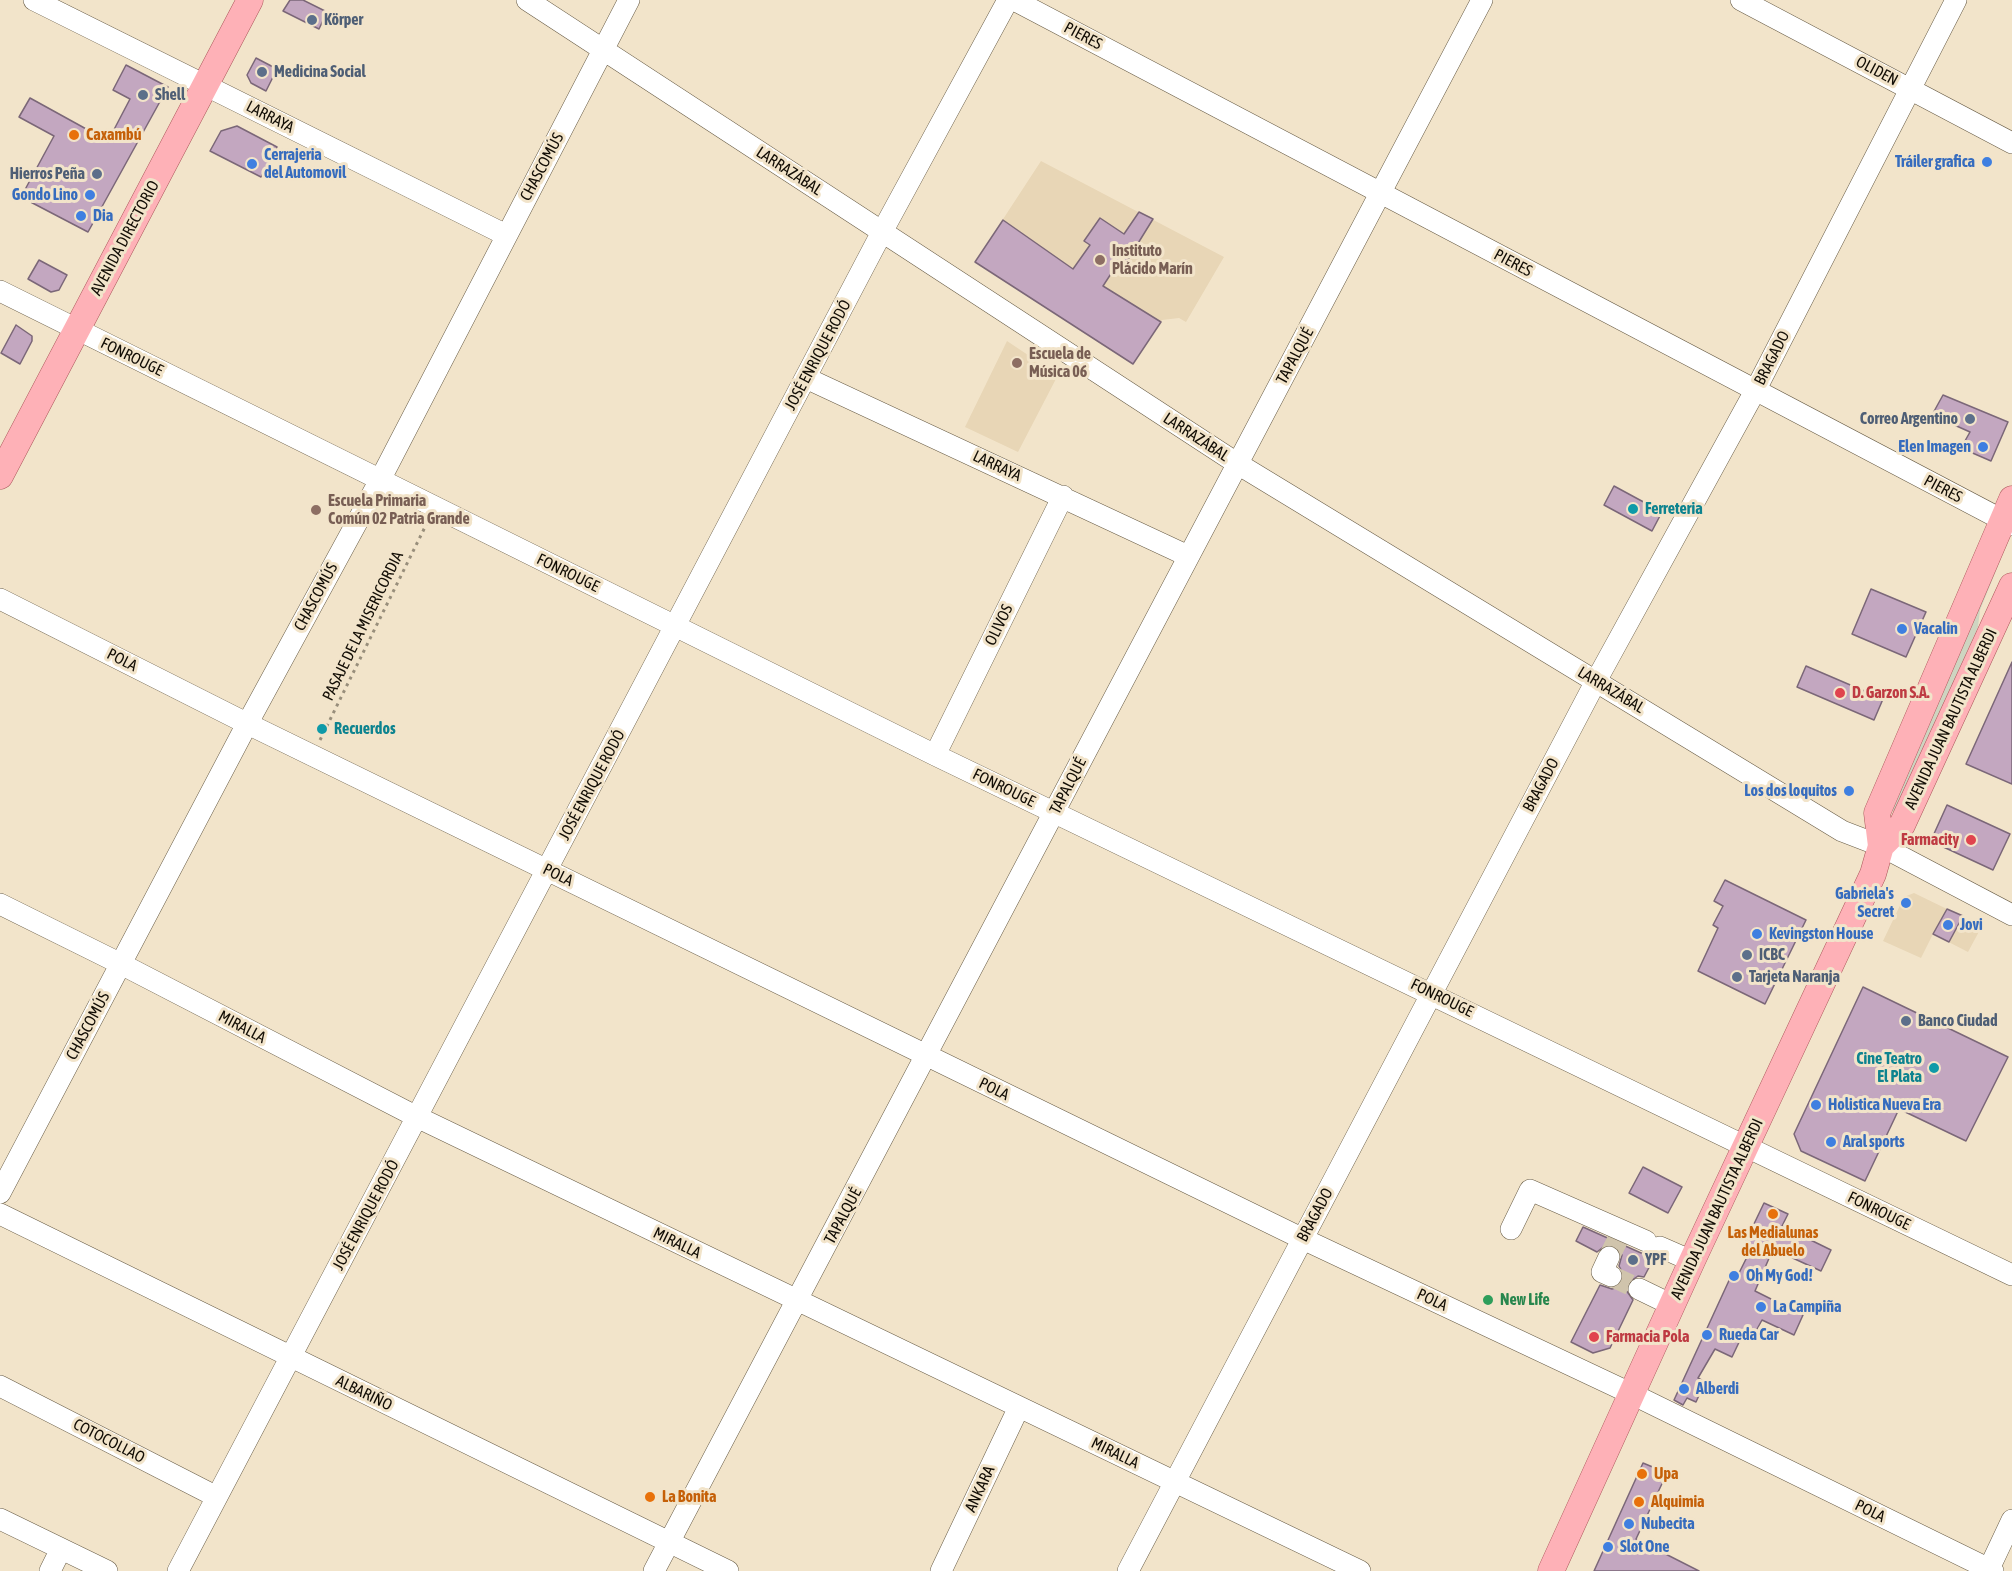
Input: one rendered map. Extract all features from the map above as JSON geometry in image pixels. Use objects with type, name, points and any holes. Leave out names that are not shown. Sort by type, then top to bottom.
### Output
[{"type":"main road","name":"AVENIDA DIRECTORIO","points":[[0,476],[250,0]]},
{"type":"main road","name":"AVENIDA JUAN BAUTISTA ALBERDI","points":[[1551,1571],[1692,1261],[1873,874],[1881,846],[1877,813],[2009,515]]},
{"type":"main road","name":"AVENIDA JUAN BAUTISTA ALBERDI","points":[[1881,846],[1902,825],[2012,586]]},
{"type":"street","name":"LARRAYA","points":[[34,0],[506,235]]},
{"type":"street","name":"LARRAZÁBAL","points":[[528,0],[1238,464],[1842,831],[1881,846],[2012,915]]},
{"type":"street","name":"CHASCOMÚS","points":[[0,1193],[380,480],[629,0]]},
{"type":"street","name":"JOSÉ ENRIQUE RODÓ","points":[[178,1571],[882,232],[1008,0]]},
{"type":"street","name":"PIERES","points":[[1014,0],[1755,391],[2009,515]]},
{"type":"street","name":"TAPALQUÉ","points":[[654,1571],[928,1056],[1188,556],[1382,193],[1482,0]]},
{"type":"street","name":"OLIDEN","points":[[1741,0],[2012,143]]},
{"type":"street","name":"BRAGADO","points":[[1128,1571],[1596,681],[1755,391],[1956,0]]},
{"type":"street","name":"FONROUGE","points":[[0,291],[935,755],[2012,1275]]},
{"type":"street","name":"LARRAYA","points":[[806,378],[1188,556]]},
{"type":"street","name":"OLIVOS","points":[[935,755],[1062,496]]},
{"type":"street","name":"POLA","points":[[0,599],[248,724],[1303,1239],[1632,1394],[1990,1570]]},
{"type":"street","name":"MIRALLA","points":[[0,904],[417,1117],[1360,1571]]},
{"type":"street","points":[[1511,1228],[1530,1190],[1620,1233],[1692,1261]]},
{"type":"street","name":"ALBARIÑO","points":[[0,1214],[728,1571]]},
{"type":"street","points":[[1639,1289],[1672,1305]]},
{"type":"street","name":"COTOCOLLAO","points":[[0,1386],[217,1497]]},
{"type":"street","name":"ANKARA","points":[[941,1571],[1019,1407]]},
{"type":"street","points":[[0,1519],[107,1571]]},
{"type":"street","points":[[1990,1570],[2012,1520]]},
{"type":"street","points":[[50,1571],[62,1549]]},
{"type":"path","name":"PASAJE DE LA MISERICORDIA","points":[[313,755],[435,507]]},
{"type":"shaded area","name":"Instituto Plácido Marín","points":[[1041,161],[1224,257],[1186,322],[1179,318],[1162,320],[1133,364],[975,262]]},
{"type":"shaded area","points":[[1007,341],[1058,375],[1018,452],[965,427]]},
{"type":"shaded area","points":[[1914,893],[1982,926],[1968,952],[1933,934],[1921,958],[1883,941],[1904,897]]},
{"type":"green space","points":[[2000,561],[1980,610],[1978,627],[1896,812],[1890,809]]},
{"type":"building","name":"Körper","points":[[290,0],[303,0],[327,12],[319,29],[283,11]]},
{"type":"building","name":"Medicina Social","points":[[256,58],[277,69],[266,91],[251,83],[247,75]]},
{"type":"building","points":[[126,65],[168,87],[88,232],[21,197],[54,136],[19,117],[30,98],[108,141],[130,99],[113,90]]},
{"type":"building","name":"Cerrajeria del Automovil","points":[[237,126],[277,147],[261,177],[210,151],[221,131]]},
{"type":"building","points":[[1139,212],[1153,219],[1124,266],[1118,263],[1103,286],[1161,322],[1133,364],[975,262],[1003,220],[1073,269],[1090,245],[1084,241],[1100,218],[1124,234]]},
{"type":"building","points":[[39,260],[67,275],[59,290],[51,292],[28,279]]},
{"type":"building","points":[[16,325],[32,336],[32,341],[20,364],[1,353]]},
{"type":"building","name":"Correo Argentino","points":[[1943,395],[2008,422],[1991,461],[1961,448],[1970,432],[1932,415]]},
{"type":"building","name":"Ferreteria","points":[[1614,486],[1662,512],[1652,531],[1604,505]]},
{"type":"building","points":[[1871,589],[1926,612],[1906,657],[1852,634]]},
{"type":"building","points":[[2012,662],[2012,784],[1966,764]]},
{"type":"building","name":"D. Garzon S.A.","points":[[1806,666],[1883,699],[1874,720],[1797,687]]},
{"type":"building","name":"Farmacity","points":[[1947,805],[2010,834],[1993,870],[1937,844],[1933,836]]},
{"type":"building","points":[[1725,880],[1806,920],[1765,1004],[1698,971],[1718,928],[1713,925],[1723,906],[1714,901]]},
{"type":"building","name":"Jovi","points":[[1947,909],[1963,916],[1949,942],[1933,934]]},
{"type":"building","points":[[1863,987],[2008,1057],[1966,1141],[1899,1109],[1865,1181],[1801,1151],[1794,1134]]},
{"type":"building","points":[[1643,1167],[1682,1187],[1668,1213],[1629,1193]]},
{"type":"building","points":[[1764,1203],[1788,1214],[1782,1226],[1831,1250],[1821,1271],[1773,1249],[1755,1291],[1803,1315],[1794,1335],[1762,1320],[1751,1340],[1742,1336],[1732,1357],[1715,1349],[1698,1378],[1705,1382],[1696,1402],[1687,1398],[1683,1405],[1674,1400],[1732,1274],[1737,1277],[1748,1255],[1741,1251]]},
{"type":"building","points":[[1583,1227],[1641,1253],[1649,1253],[1654,1258],[1644,1277],[1638,1276],[1628,1283],[1626,1290],[1633,1300],[1610,1348],[1593,1353],[1571,1342],[1600,1285],[1612,1289],[1618,1287],[1624,1275],[1619,1266],[1622,1255],[1615,1246],[1607,1244],[1597,1252],[1576,1241]]},
{"type":"building","points":[[1643,1463],[1667,1473],[1636,1539],[1699,1571],[1594,1571]]},
{"type":"tunnel","points":[[1609,1257],[1619,1237]]},
{"type":"tunnel","points":[[1611,1276],[1639,1289]]},
{"type":"place","name":"Körper","points":[[312,20]]},
{"type":"place","name":"Medicina Social","points":[[262,72]]},
{"type":"place","name":"Shell","points":[[143,95]]},
{"type":"place","name":"Caxambú","points":[[74,135]]},
{"type":"place","name":"Tráiler grafica","points":[[1987,162]]},
{"type":"place","name":"Cerrajeria del Automovil","points":[[252,164]]},
{"type":"place","name":"Hierros Peña","points":[[97,174]]},
{"type":"place","name":"Gondo Lino","points":[[90,195]]},
{"type":"place","name":"Dia","points":[[81,216]]},
{"type":"place","name":"Instituto Plácido Marín","points":[[1100,260]]},
{"type":"place","name":"Escuela de Música 06","points":[[1017,363]]},
{"type":"place","name":"Correo Argentino","points":[[1970,419]]},
{"type":"place","name":"Elen Imagen","points":[[1983,447]]},
{"type":"place","name":"Ferreteria","points":[[1633,509]]},
{"type":"place","name":"Escuela Primaria Común 02 Patria Grande","points":[[316,510]]},
{"type":"place","name":"Vacalin","points":[[1902,629]]},
{"type":"place","name":"D. Garzon S.A.","points":[[1840,693]]},
{"type":"place","name":"Recuerdos","points":[[322,729]]},
{"type":"place","name":"Los dos loquitos","points":[[1849,791]]},
{"type":"place","name":"Farmacity","points":[[1971,840]]},
{"type":"place","name":"Gabriela's Secret","points":[[1906,903]]},
{"type":"place","name":"Jovi","points":[[1948,925]]},
{"type":"place","name":"Kevingston House","points":[[1757,934]]},
{"type":"place","name":"ICBC","points":[[1747,955]]},
{"type":"place","name":"Tarjeta Naranja","points":[[1737,977]]},
{"type":"place","name":"Banco Ciudad","points":[[1906,1021]]},
{"type":"place","name":"Cine Teatro El Plata","points":[[1934,1068]]},
{"type":"place","name":"Holistica Nueva Era","points":[[1816,1105]]},
{"type":"place","name":"Aral sports","points":[[1831,1142]]},
{"type":"place","name":"Las Medialunas del Abuelo","points":[[1773,1214]]},
{"type":"place","name":"YPF","points":[[1633,1260]]},
{"type":"place","name":"Oh My God!","points":[[1734,1276]]},
{"type":"place","name":"New Life","points":[[1488,1300]]},
{"type":"place","name":"La Campiña","points":[[1761,1307]]},
{"type":"place","name":"Rueda Car","points":[[1707,1335]]},
{"type":"place","name":"Farmacia Pola","points":[[1594,1337]]},
{"type":"place","name":"Alberdi","points":[[1684,1389]]},
{"type":"place","name":"Upa","points":[[1642,1474]]},
{"type":"place","name":"La Bonita","points":[[650,1497]]},
{"type":"place","name":"Alquimia","points":[[1639,1502]]},
{"type":"place","name":"Nubecita","points":[[1629,1524]]},
{"type":"place","name":"Slot One","points":[[1608,1547]]}]
